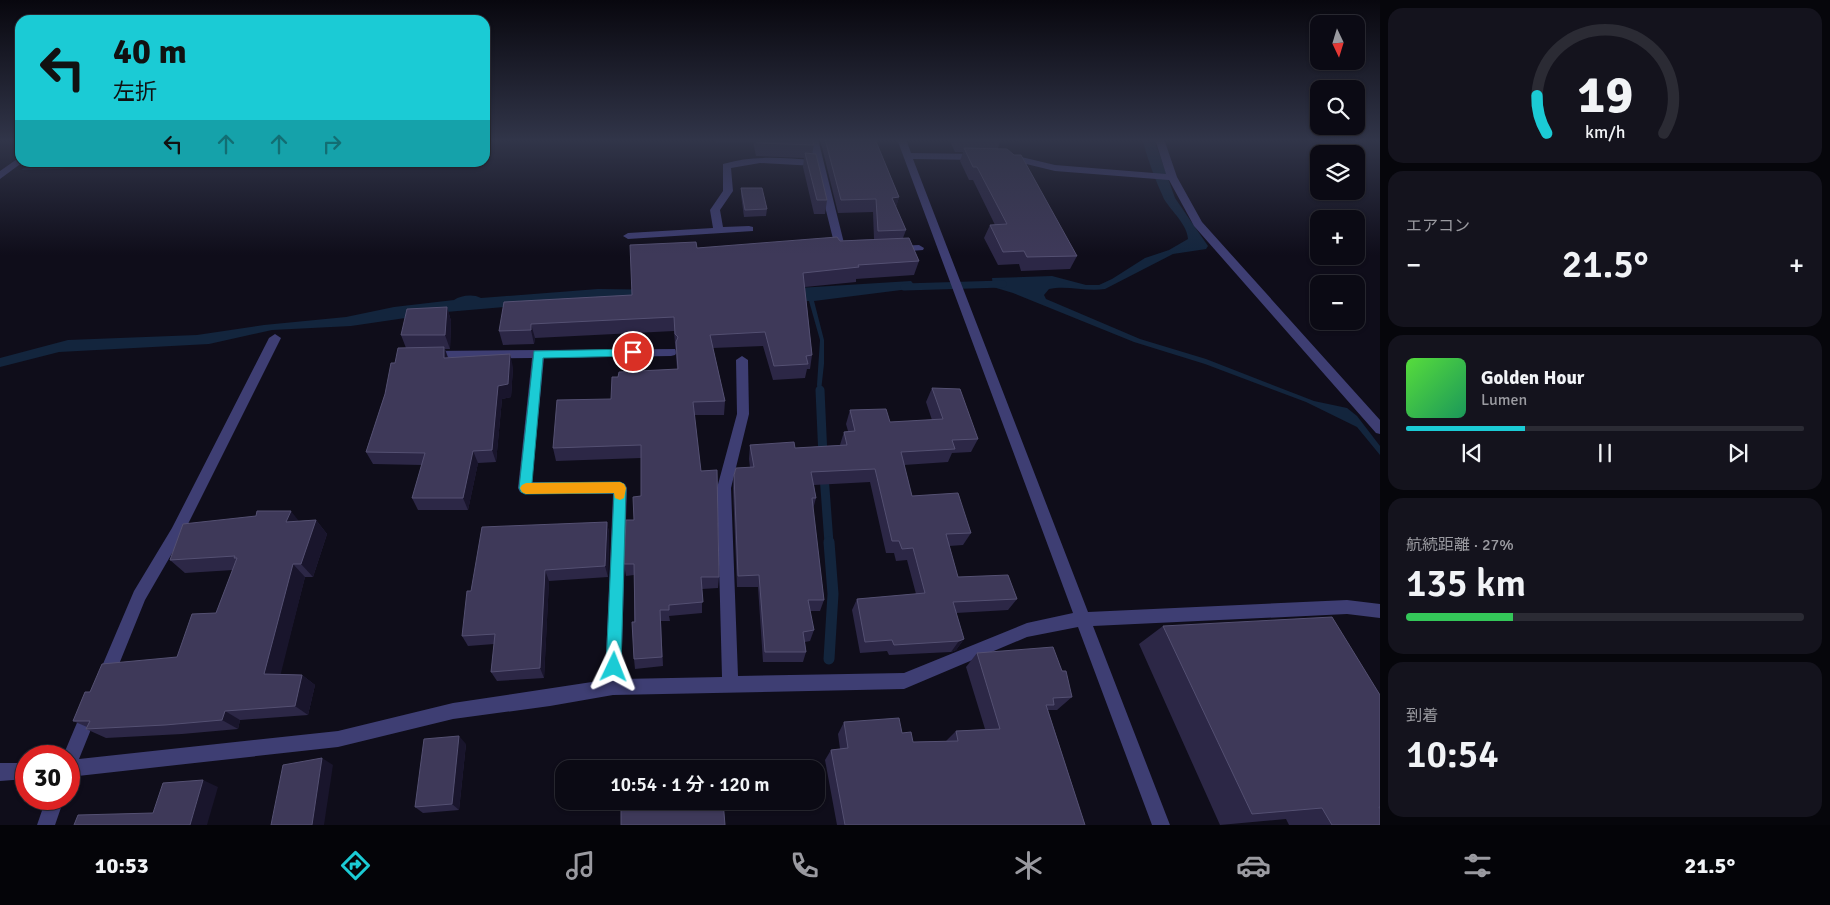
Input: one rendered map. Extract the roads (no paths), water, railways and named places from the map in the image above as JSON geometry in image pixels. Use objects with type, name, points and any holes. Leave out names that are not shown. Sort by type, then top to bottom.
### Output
[{"type":"street","points":[[719,231],[715,210],[728,191],[727,178]]},
{"type":"street","points":[[823,178],[841,251],[851,250]]},
{"type":"street","points":[[916,178],[1161,825]]},
{"type":"street","points":[[1172,178],[1198,224],[1380,429]]},
{"type":"street","points":[[628,236],[749,229]]},
{"type":"street","points":[[890,249],[920,248]]},
{"type":"street","points":[[77,745],[139,596],[177,532],[276,338]]},
{"type":"street","points":[[422,355],[671,352]]},
{"type":"street","points":[[538,354],[525,488],[620,488],[613,686]]},
{"type":"street","points":[[730,684],[724,488],[743,414],[742,360]]},
{"type":"street","points":[[80,768],[338,739],[453,711],[550,698],[613,686],[904,681],[1027,630],[1082,619],[1346,607],[1380,611]]},
{"type":"street","points":[[0,772],[15,771]]},
{"type":"street","points":[[46,825],[51,810]]},
{"type":"water","points":[[1155,178],[1168,178],[1175,198],[1208,246],[1206,249],[1173,254],[1105,289],[1049,289],[1044,295],[1046,299],[1140,339],[1206,359],[1314,401],[1347,408],[1357,416],[1380,446],[1380,455],[1357,427],[1306,402],[1205,364],[1134,342],[1013,293],[993,287],[992,278],[1052,276],[1086,285],[1099,285],[1145,258],[1169,250],[1188,239],[1182,223],[1164,199]]},
{"type":"water","points":[[911,281],[917,288],[814,301],[824,340],[824,364],[820,400],[817,385],[820,340],[809,301],[540,304],[446,312],[351,326],[272,330],[209,344],[59,352],[0,367],[0,358],[68,340],[197,335],[264,325],[346,317],[394,307],[454,300],[468,296],[481,298],[598,289],[751,291]]},
{"type":"waterway","points":[[904,287],[1003,284]]},
{"type":"waterway","points":[[820,390],[823,457]]},
{"type":"waterway","points":[[824,475],[829,543]]},
{"type":"waterway","points":[[829,542],[833,594],[829,659]]}]
